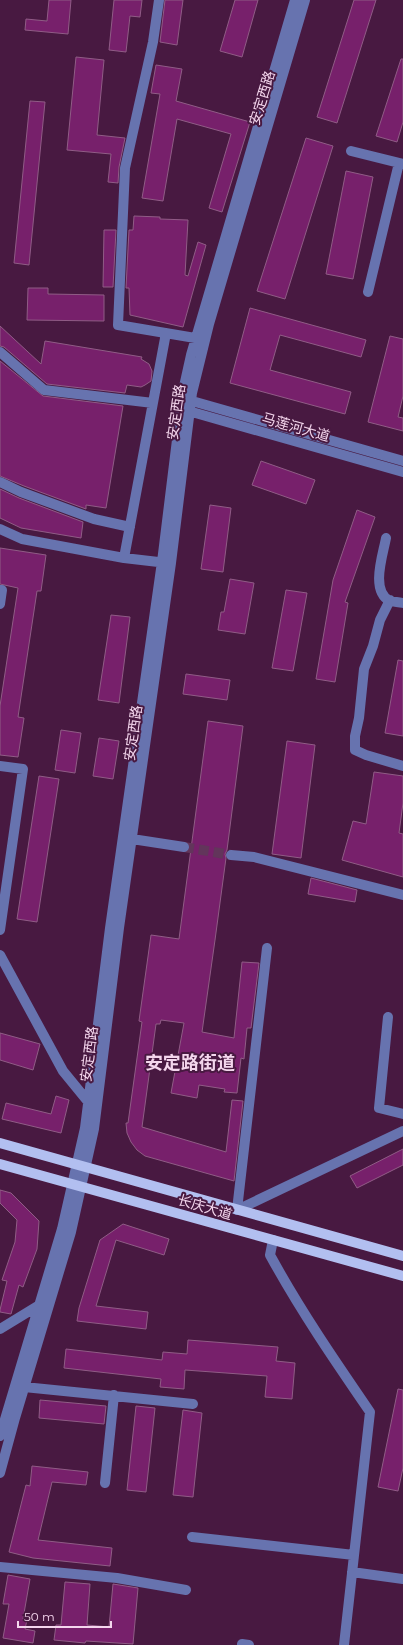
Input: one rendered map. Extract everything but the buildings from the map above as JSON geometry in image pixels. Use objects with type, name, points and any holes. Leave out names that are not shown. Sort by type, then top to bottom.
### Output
[{"type":"main road","name":"长庆大道","points":[[0,1143],[403,1256]]},
{"type":"main road","name":"长庆大道","points":[[0,1164],[403,1276]]},
{"type":"street","points":[[159,0],[153,42],[125,168],[118,325],[200,339]]},
{"type":"street","name":"安定西路","points":[[0,1472],[71,1232],[78,1185],[96,1112],[187,400],[200,339],[295,0]]},
{"type":"street","name":"安定西路","points":[[200,339],[305,0]]},
{"type":"street","points":[[351,151],[401,164],[368,292]]},
{"type":"street","points":[[124,558],[166,333]]},
{"type":"street","points":[[0,352],[44,390],[153,403]]},
{"type":"street","name":"马莲河大道","points":[[187,400],[403,460]]},
{"type":"street","name":"马莲河大道","points":[[185,410],[403,472]]},
{"type":"street","points":[[0,482],[21,492],[94,519],[130,527]]},
{"type":"street","points":[[0,530],[22,539],[124,558],[167,563]]},
{"type":"street","points":[[386,538],[379,578],[381,591],[390,600],[403,603]]},
{"type":"street","name":"安定西路","points":[[82,1166],[88,1102],[110,928],[167,563]]},
{"type":"street","points":[[0,590],[2,590],[0,604]]},
{"type":"street","points":[[390,600],[380,620],[373,646],[364,669],[359,718],[355,736],[355,750],[366,755],[403,766]]},
{"type":"street","points":[[0,766],[23,769],[0,930]]},
{"type":"street","points":[[132,839],[184,847]]},
{"type":"street","points":[[231,855],[254,857],[403,895]]},
{"type":"street","points":[[238,1210],[267,948]]},
{"type":"street","points":[[0,955],[63,1071],[96,1112]]},
{"type":"street","points":[[388,1018],[379,1108],[403,1114]]},
{"type":"street","points":[[238,1210],[403,1131]]},
{"type":"street","name":"安定西路","points":[[0,1436],[62,1229],[78,1185]]},
{"type":"street","points":[[273,1240],[270,1255],[277,1268],[317,1336],[370,1412],[344,1645]]},
{"type":"street","points":[[0,1329],[51,1298]]},
{"type":"street","points":[[24,1387],[192,1404]]},
{"type":"street","points":[[106,1483],[114,1395]]},
{"type":"street","points":[[192,1537],[354,1555]]},
{"type":"street","points":[[0,1567],[117,1578],[186,1590]]},
{"type":"street","points":[[352,1572],[403,1579]]},
{"type":"tunnel","points":[[184,847],[231,855]]},
{"type":"district","name":"安定路街道","points":[[190,1063]]}]
